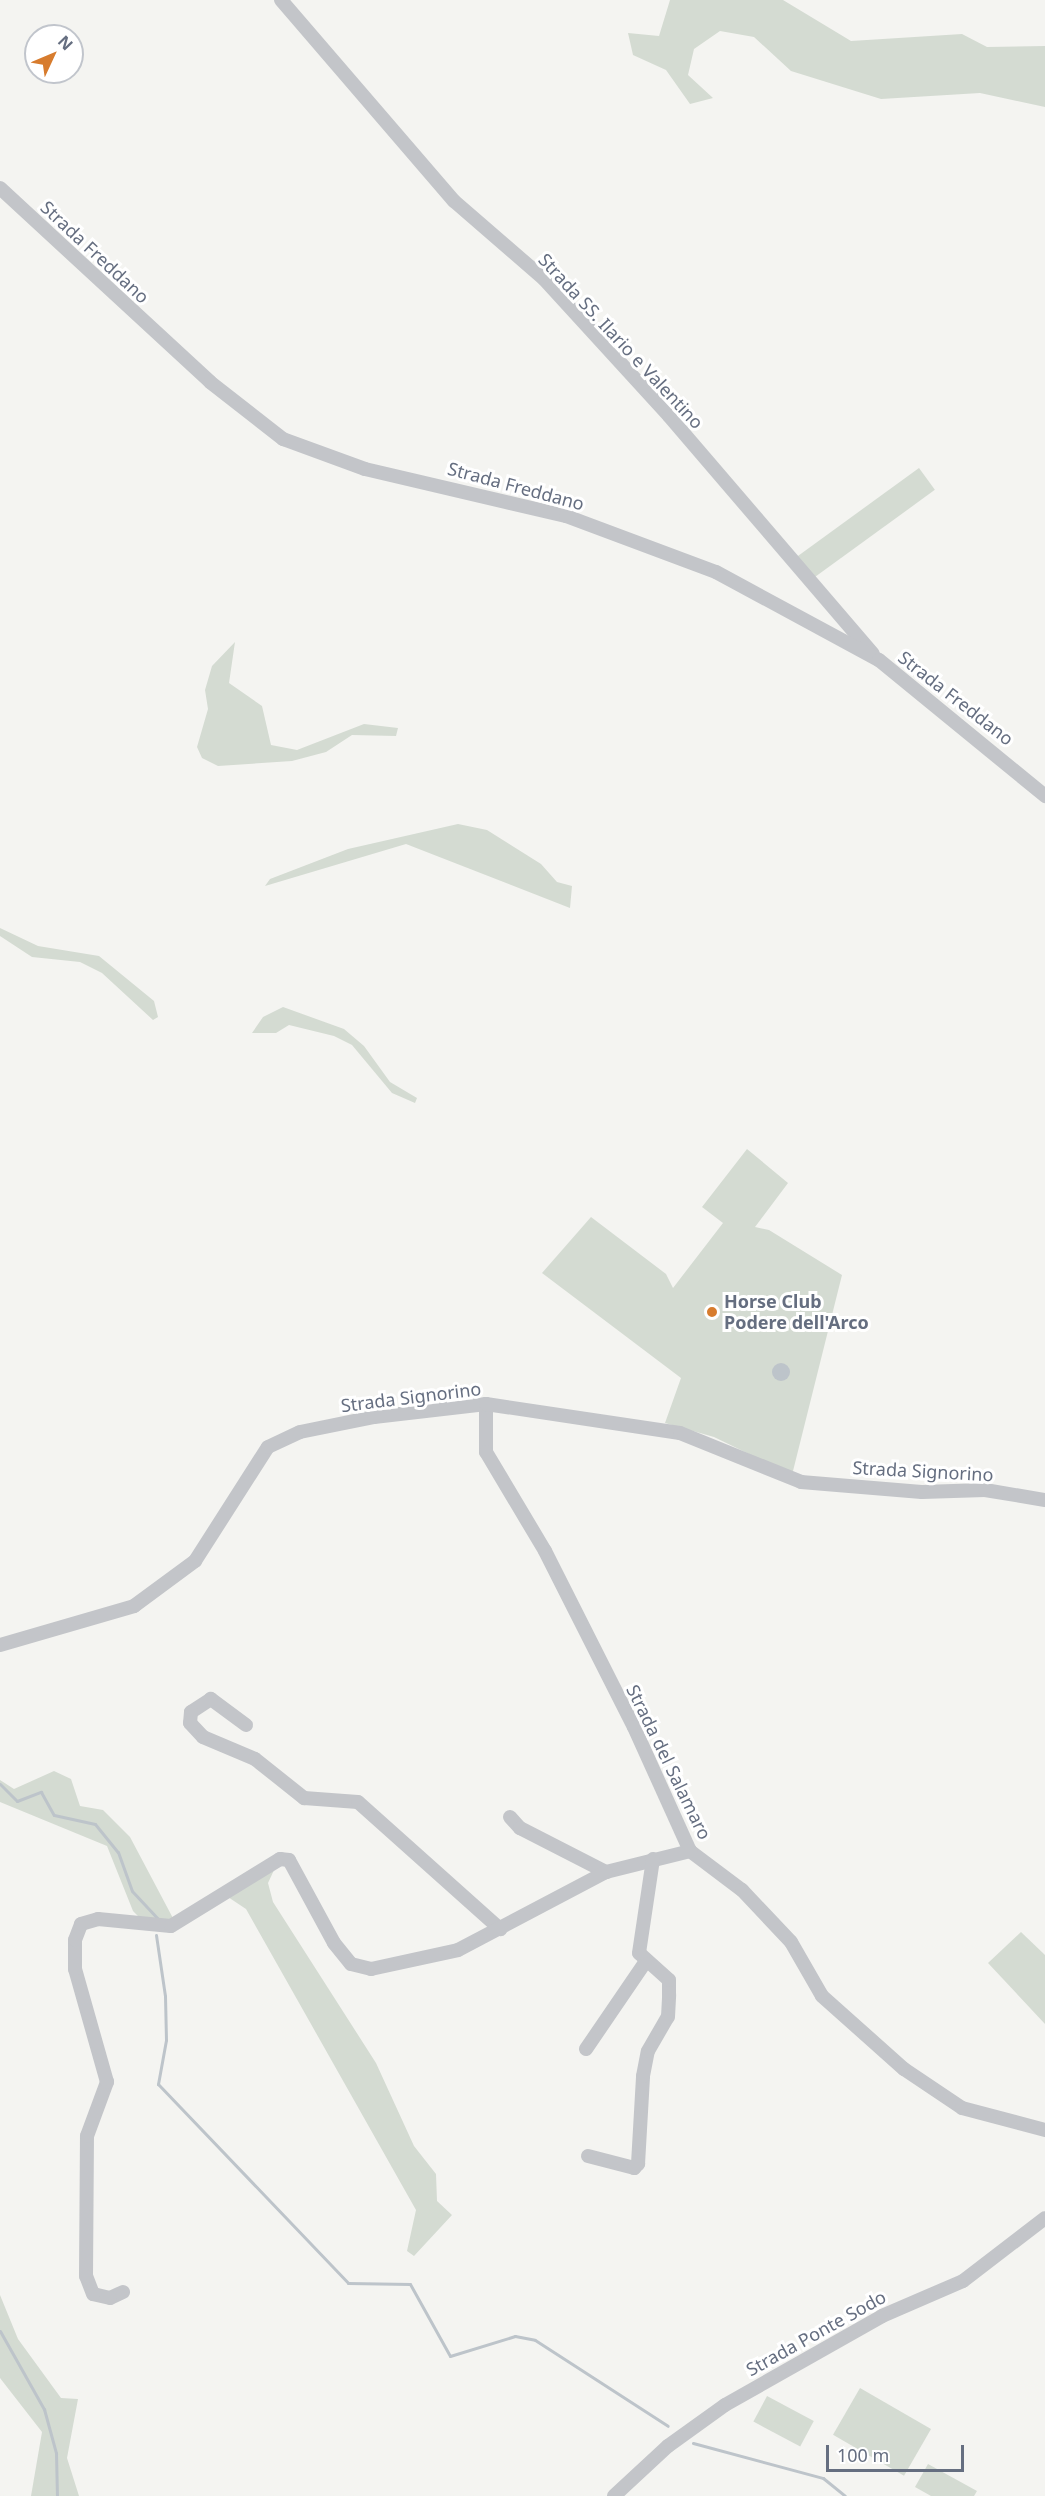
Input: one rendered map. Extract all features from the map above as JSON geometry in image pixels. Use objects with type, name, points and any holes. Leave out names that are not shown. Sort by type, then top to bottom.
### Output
[{"type":"street","name":"Strada SS. Ilario e Valentino","points":[[281,0],[454,201],[543,279],[669,416],[879,660]]},
{"type":"street","name":"Strada Freddano","points":[[0,188],[210,382],[283,439],[356,467],[482,493],[643,541],[716,572],[879,660],[1045,796]]},
{"type":"street","name":"Strada Signorino","points":[[0,1645],[134,1606],[183,1574],[258,1456],[281,1440],[374,1417],[486,1404],[680,1433],[801,1482],[922,1492],[985,1490],[1045,1500]]},
{"type":"street","name":"Strada del Salamaro","points":[[486,1404],[486,1452],[545,1551],[634,1726],[690,1851],[742,1890],[790,1942],[822,1996],[904,2069],[962,2108],[1045,2130]]},
{"type":"street","points":[[246,1725],[211,1699],[191,1712],[190,1723],[203,1737],[255,1759],[295,1794],[358,1802],[500,1929]]},
{"type":"street","points":[[510,1817],[520,1828],[606,1872]]},
{"type":"street","points":[[123,2292],[110,2298],[93,2294],[86,2276],[87,2136],[107,2082],[75,1969],[75,1940],[81,1924],[98,1919],[171,1926],[280,1859],[298,1870],[334,1943],[351,1964],[371,1969],[415,1963],[500,1929],[606,1872],[690,1851]]},
{"type":"street","points":[[588,2156],[634,2168],[638,2164],[643,2076],[648,2050],[668,2017],[669,1980],[639,1953],[653,1859]]},
{"type":"street","points":[[585,2049],[646,1961]]},
{"type":"street","name":"Strada Ponte Sodo","points":[[614,2496],[668,2446],[725,2405],[882,2316],[963,2281],[1045,2218]]},
{"type":"shaded area","points":[[670,0],[783,0],[851,41],[962,34],[987,47],[1045,46],[1045,107],[980,93],[881,99],[791,71],[754,37],[720,31],[694,49],[688,75],[713,98],[690,104],[666,70],[633,55],[628,33],[659,36]]},
{"type":"shaded area","points":[[919,468],[935,490],[811,580],[795,558]]},
{"type":"shaded area","points":[[235,642],[229,683],[262,706],[271,745],[297,750],[364,724],[398,728],[396,736],[352,735],[326,752],[292,761],[218,766],[202,758],[197,747],[208,709],[205,690],[212,666]]},
{"type":"shaded area","points":[[458,824],[487,830],[541,864],[557,882],[572,886],[570,908],[406,844],[265,886],[270,879],[348,849]]},
{"type":"shaded area","points":[[0,928],[38,946],[99,956],[154,1001],[158,1017],[153,1020],[102,973],[80,962],[32,957],[0,936]]},
{"type":"shaded area","points":[[283,1007],[344,1029],[364,1046],[390,1082],[417,1098],[415,1103],[392,1093],[352,1045],[334,1036],[289,1025],[276,1033],[252,1033],[263,1017]]},
{"type":"shaded area","name":"Horse Club Podere dell'Arco","points":[[747,1149],[788,1183],[755,1227],[769,1230],[842,1275],[792,1475],[714,1437],[665,1423],[681,1378],[542,1273],[591,1217],[666,1274],[673,1288],[723,1223],[702,1207]]},
{"type":"shaded area","points":[[781,1363],[787,1366],[790,1372],[787,1378],[781,1381],[775,1378],[772,1372],[775,1366]]},
{"type":"shaded area","points":[[54,1771],[71,1779],[80,1806],[103,1810],[130,1837],[175,1922],[148,1926],[133,1911],[107,1846],[0,1802],[0,1780],[14,1789]]},
{"type":"shaded area","points":[[275,1868],[268,1883],[273,1902],[376,2063],[414,2146],[436,2174],[437,2201],[452,2215],[414,2256],[407,2251],[416,2210],[246,1909],[228,1897]]},
{"type":"shaded area","points":[[1021,1932],[1045,1955],[1045,2024],[988,1963]]},
{"type":"shaded area","points":[[0,2295],[18,2339],[61,2398],[78,2399],[67,2458],[79,2496],[31,2496],[42,2432],[0,2378]]},
{"type":"shaded area","points":[[860,2388],[931,2429],[904,2476],[833,2435]]},
{"type":"shaded area","points":[[767,2396],[814,2421],[800,2446],[753,2422]]},
{"type":"shaded area","points":[[928,2464],[977,2491],[974,2496],[931,2496],[915,2487]]},
{"type":"waterway","points":[[0,1784],[17,1801],[41,1792],[54,1815],[95,1824],[118,1852],[132,1891],[158,1919]]},
{"type":"waterway","points":[[156,1935],[165,1996],[166,2040],[158,2084],[348,2283],[410,2284],[450,2356],[515,2336],[535,2340],[668,2426]]},
{"type":"waterway","points":[[0,2331],[44,2409],[56,2453],[57,2496]]},
{"type":"waterway","points":[[693,2443],[823,2478],[845,2496]]},
{"type":"place","name":"Horse Club Podere dell'Arco","points":[[712,1312]]}]
